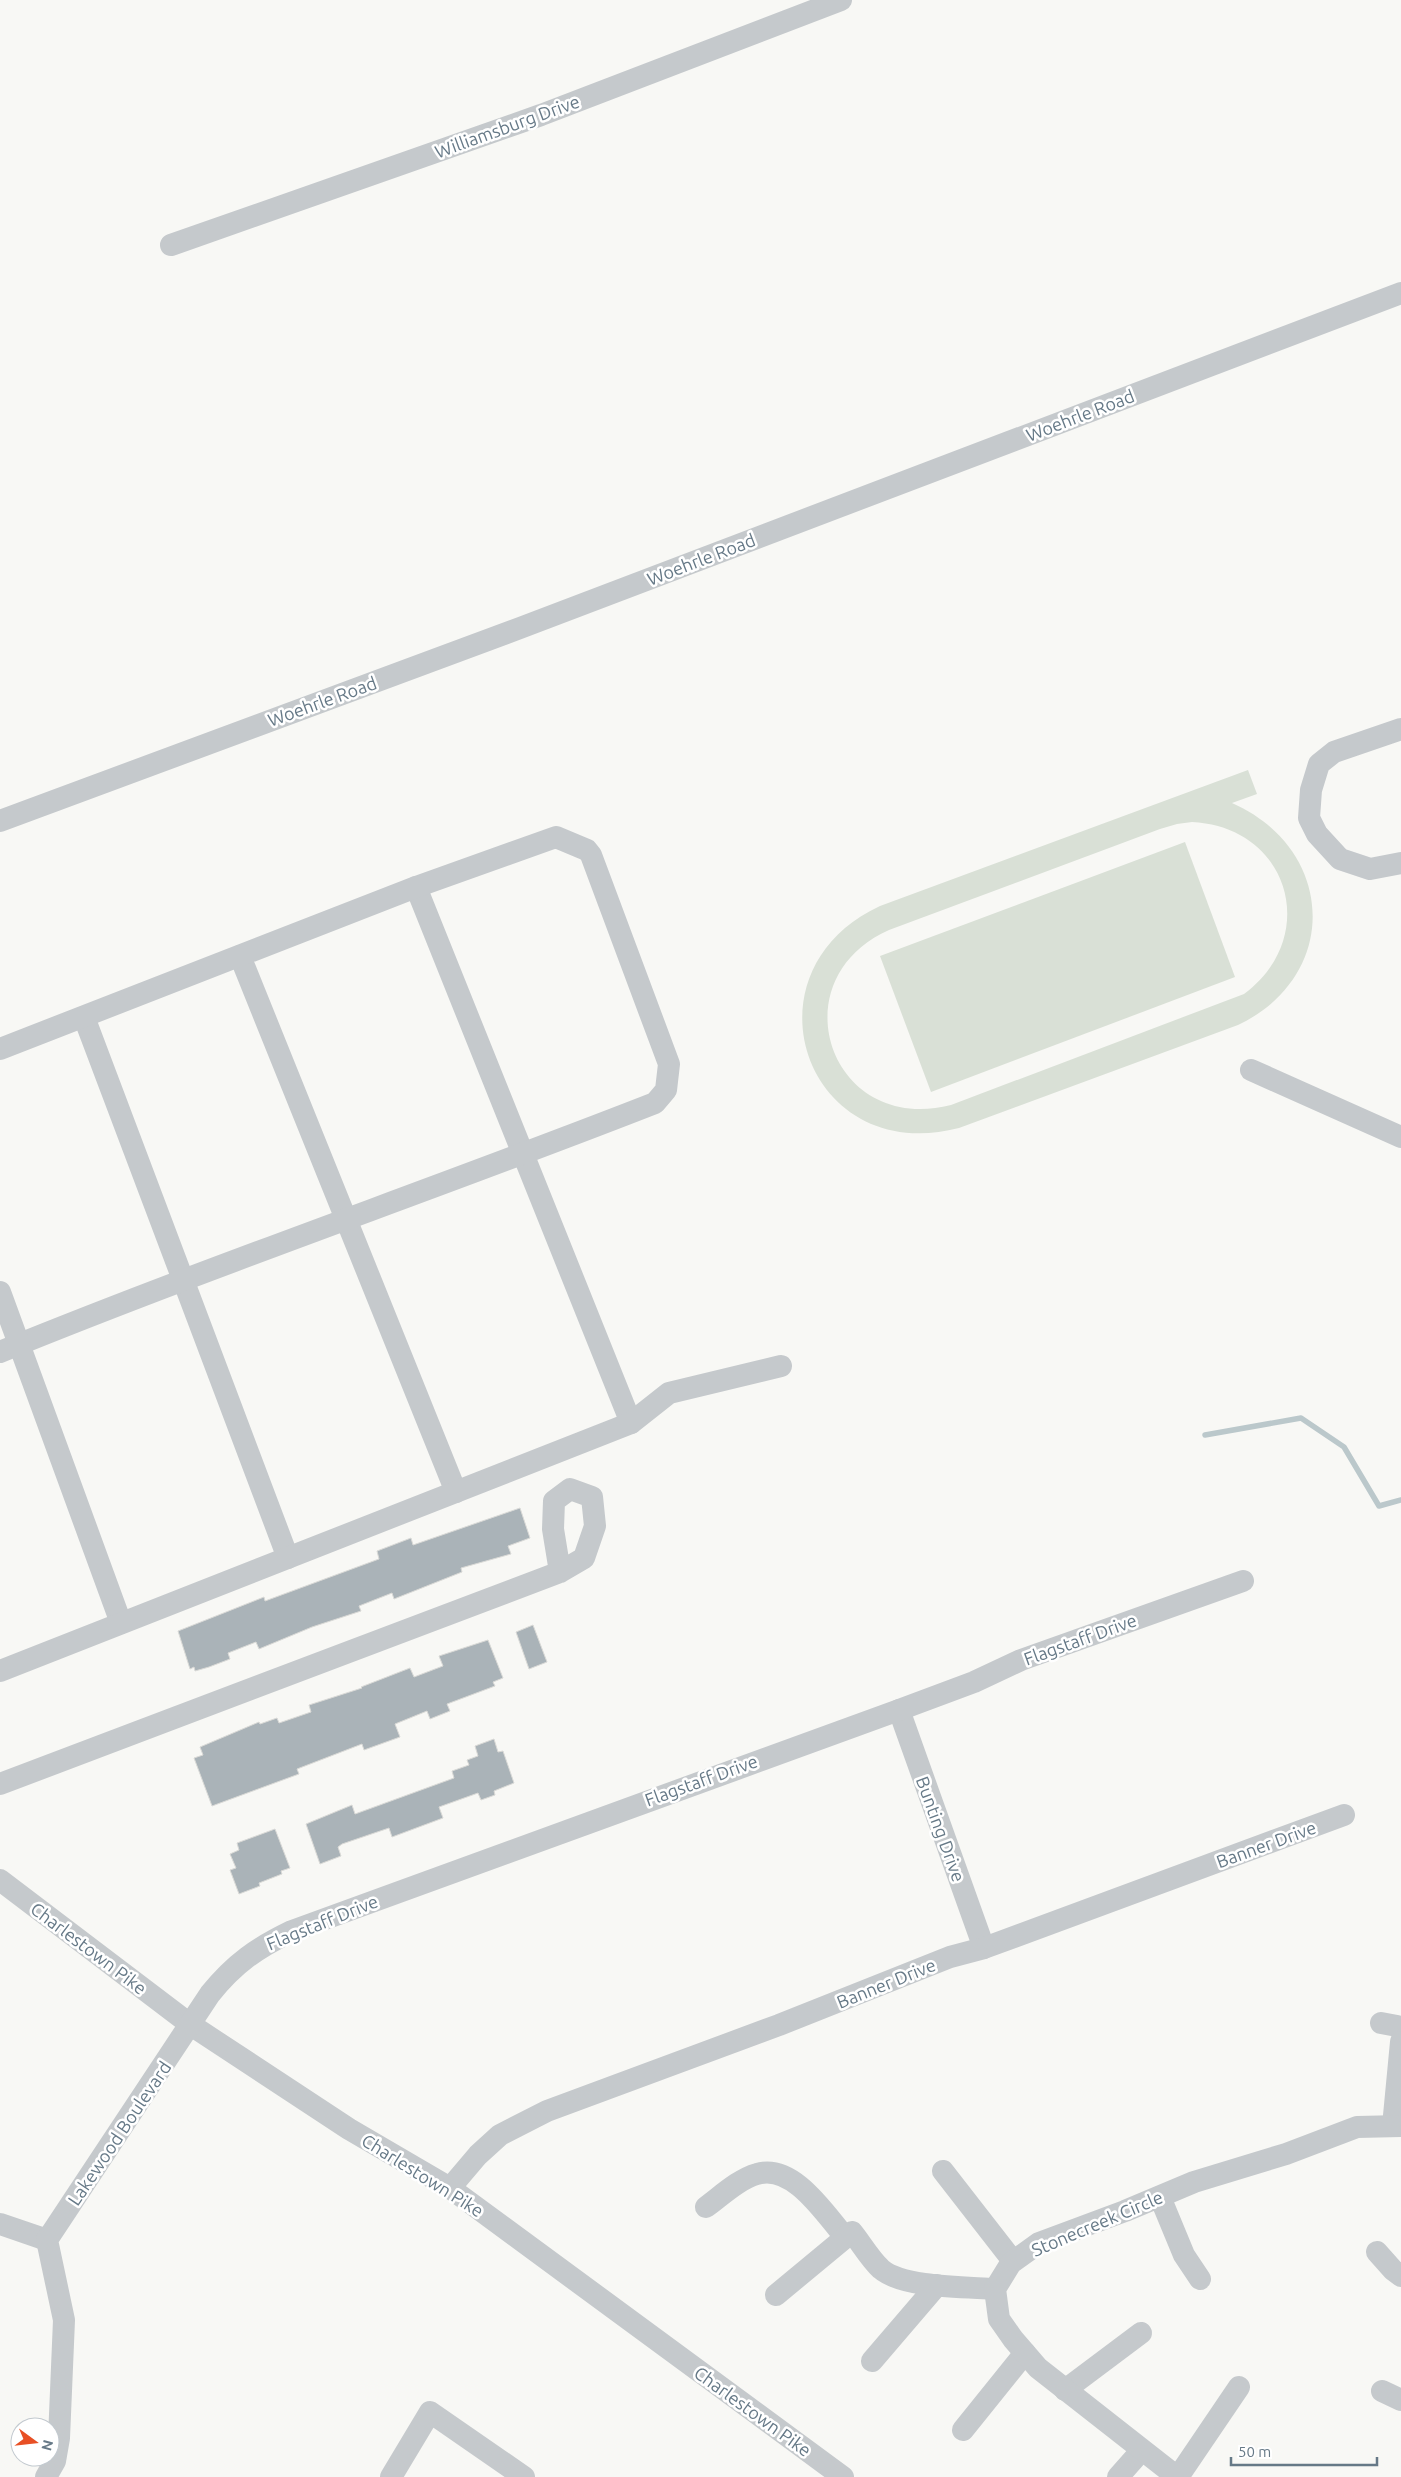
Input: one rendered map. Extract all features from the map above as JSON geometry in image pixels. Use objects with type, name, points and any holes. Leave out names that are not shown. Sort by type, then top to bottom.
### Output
[{"type":"street","name":"Williamsburg Drive","points":[[171,245],[541,115],[841,0]]},
{"type":"street","name":"Woehrle Road","points":[[0,821],[548,617],[1401,293]]},
{"type":"street","points":[[1401,728],[1334,752],[1319,764],[1311,790],[1309,818],[1317,834],[1340,859],[1370,869],[1401,863]]},
{"type":"street","points":[[0,1049],[416,887],[556,837],[587,850],[591,855],[669,1064],[669,1078],[666,1090],[656,1103],[523,1155],[183,1281],[10,1349]]},
{"type":"street","points":[[416,887],[632,1423]]},
{"type":"street","points":[[240,956],[456,1492]]},
{"type":"street","points":[[84,1017],[288,1558]]},
{"type":"street","points":[[1251,1070],[1401,1137]]},
{"type":"street","points":[[0,1292],[10,1349],[121,1623]]},
{"type":"street","points":[[0,1671],[632,1423],[669,1393],[781,1366]]},
{"type":"street","points":[[0,1784],[560,1572]]},
{"type":"street","name":"Flagstaff Drive","points":[[191,2025],[210,1994],[229,1971],[258,1948],[292,1931],[899,1710],[974,1682],[1021,1660],[1243,1581]]},
{"type":"street","name":"Bunting Drive","points":[[899,1710],[984,1948]]},
{"type":"street","name":"Banner Drive","points":[[450,2188],[478,2155],[500,2134],[546,2111],[779,2025],[950,1957],[984,1948],[1344,1815]]},
{"type":"street","name":"Charlestown Pike","points":[[0,1880],[191,2025],[349,2129],[450,2188],[843,2477]]},
{"type":"street","name":"Lakewood Boulevard","points":[[47,2240],[191,2025]]},
{"type":"street","points":[[1397,2126],[1401,2042]]},
{"type":"street","name":"Stonecreek Circle","points":[[995,2288],[1013,2261],[1039,2243],[1160,2197],[1194,2182],[1286,2154],[1357,2128],[1397,2126]]},
{"type":"street","points":[[943,2171],[1013,2261]]},
{"type":"street","points":[[706,2207],[758,2174],[778,2173],[795,2181],[845,2237]]},
{"type":"street","points":[[1160,2197],[1184,2255],[1200,2279]]},
{"type":"street","points":[[0,2224],[47,2240],[64,2320],[60,2438],[55,2461],[46,2477]]},
{"type":"street","points":[[776,2295],[852,2232],[881,2269],[898,2277],[937,2285],[995,2288],[999,2319],[1038,2368],[1140,2450],[1177,2477],[1239,2388]]},
{"type":"street","points":[[1377,2252],[1401,2276]]},
{"type":"street","points":[[872,2361],[937,2285]]},
{"type":"street","points":[[1065,2390],[1141,2333]]},
{"type":"street","points":[[963,2430],[1025,2352]]},
{"type":"street","points":[[391,2477],[430,2412],[524,2477]]},
{"type":"street","points":[[1118,2477],[1140,2450]]},
{"type":"shaded area","points":[[1248,770],[1257,794],[1232,803],[1266,824],[1291,850],[1307,881],[1313,913],[1309,945],[1295,976],[1272,1003],[1238,1025],[959,1128],[906,1133],[862,1119],[829,1093],[809,1057],[802,1016],[811,974],[836,936],[880,906]],"holes":[[[1192,822],[1226,828],[1252,843],[1272,864],[1284,889],[1287,916],[1282,944],[1268,970],[1244,994],[951,1105],[909,1108],[875,1098],[849,1076],[833,1048],[827,1016],[834,983],[855,953],[889,930],[1160,829]]]},
{"type":"shaded area","points":[[1185,842],[1235,977],[931,1092],[880,956]]},
{"type":"building","points":[[520,1508],[530,1538],[508,1546],[511,1554],[461,1568],[462,1572],[394,1599],[392,1593],[359,1606],[361,1611],[312,1627],[259,1649],[256,1642],[228,1653],[230,1659],[209,1667],[195,1671],[194,1667],[190,1669],[178,1631],[264,1597],[265,1601],[379,1559],[377,1551],[411,1538],[413,1545]]},
{"type":"building","points":[[533,1625],[547,1662],[529,1669],[516,1632]]},
{"type":"building","points":[[488,1640],[503,1678],[493,1682],[495,1686],[447,1704],[450,1711],[430,1719],[427,1711],[395,1724],[400,1737],[364,1750],[362,1744],[297,1769],[299,1774],[212,1806],[194,1758],[203,1755],[200,1747],[259,1722],[260,1724],[277,1718],[279,1723],[311,1712],[309,1705],[362,1688],[410,1668],[414,1677],[443,1666],[439,1656]]},
{"type":"building","points":[[494,1739],[498,1752],[503,1751],[514,1783],[494,1791],[495,1795],[481,1800],[478,1793],[439,1807],[443,1818],[392,1837],[389,1828],[342,1844],[338,1847],[341,1856],[320,1864],[306,1824],[352,1805],[355,1814],[454,1778],[452,1771],[469,1765],[467,1760],[478,1756],[475,1746]]},
{"type":"building","points":[[275,1829],[290,1868],[281,1871],[282,1874],[259,1883],[260,1886],[239,1894],[230,1870],[236,1868],[230,1854],[239,1850],[237,1843]]},
{"type":"waterway","points":[[1205,1435],[1301,1418],[1344,1447],[1379,1506],[1401,1500]]}]
